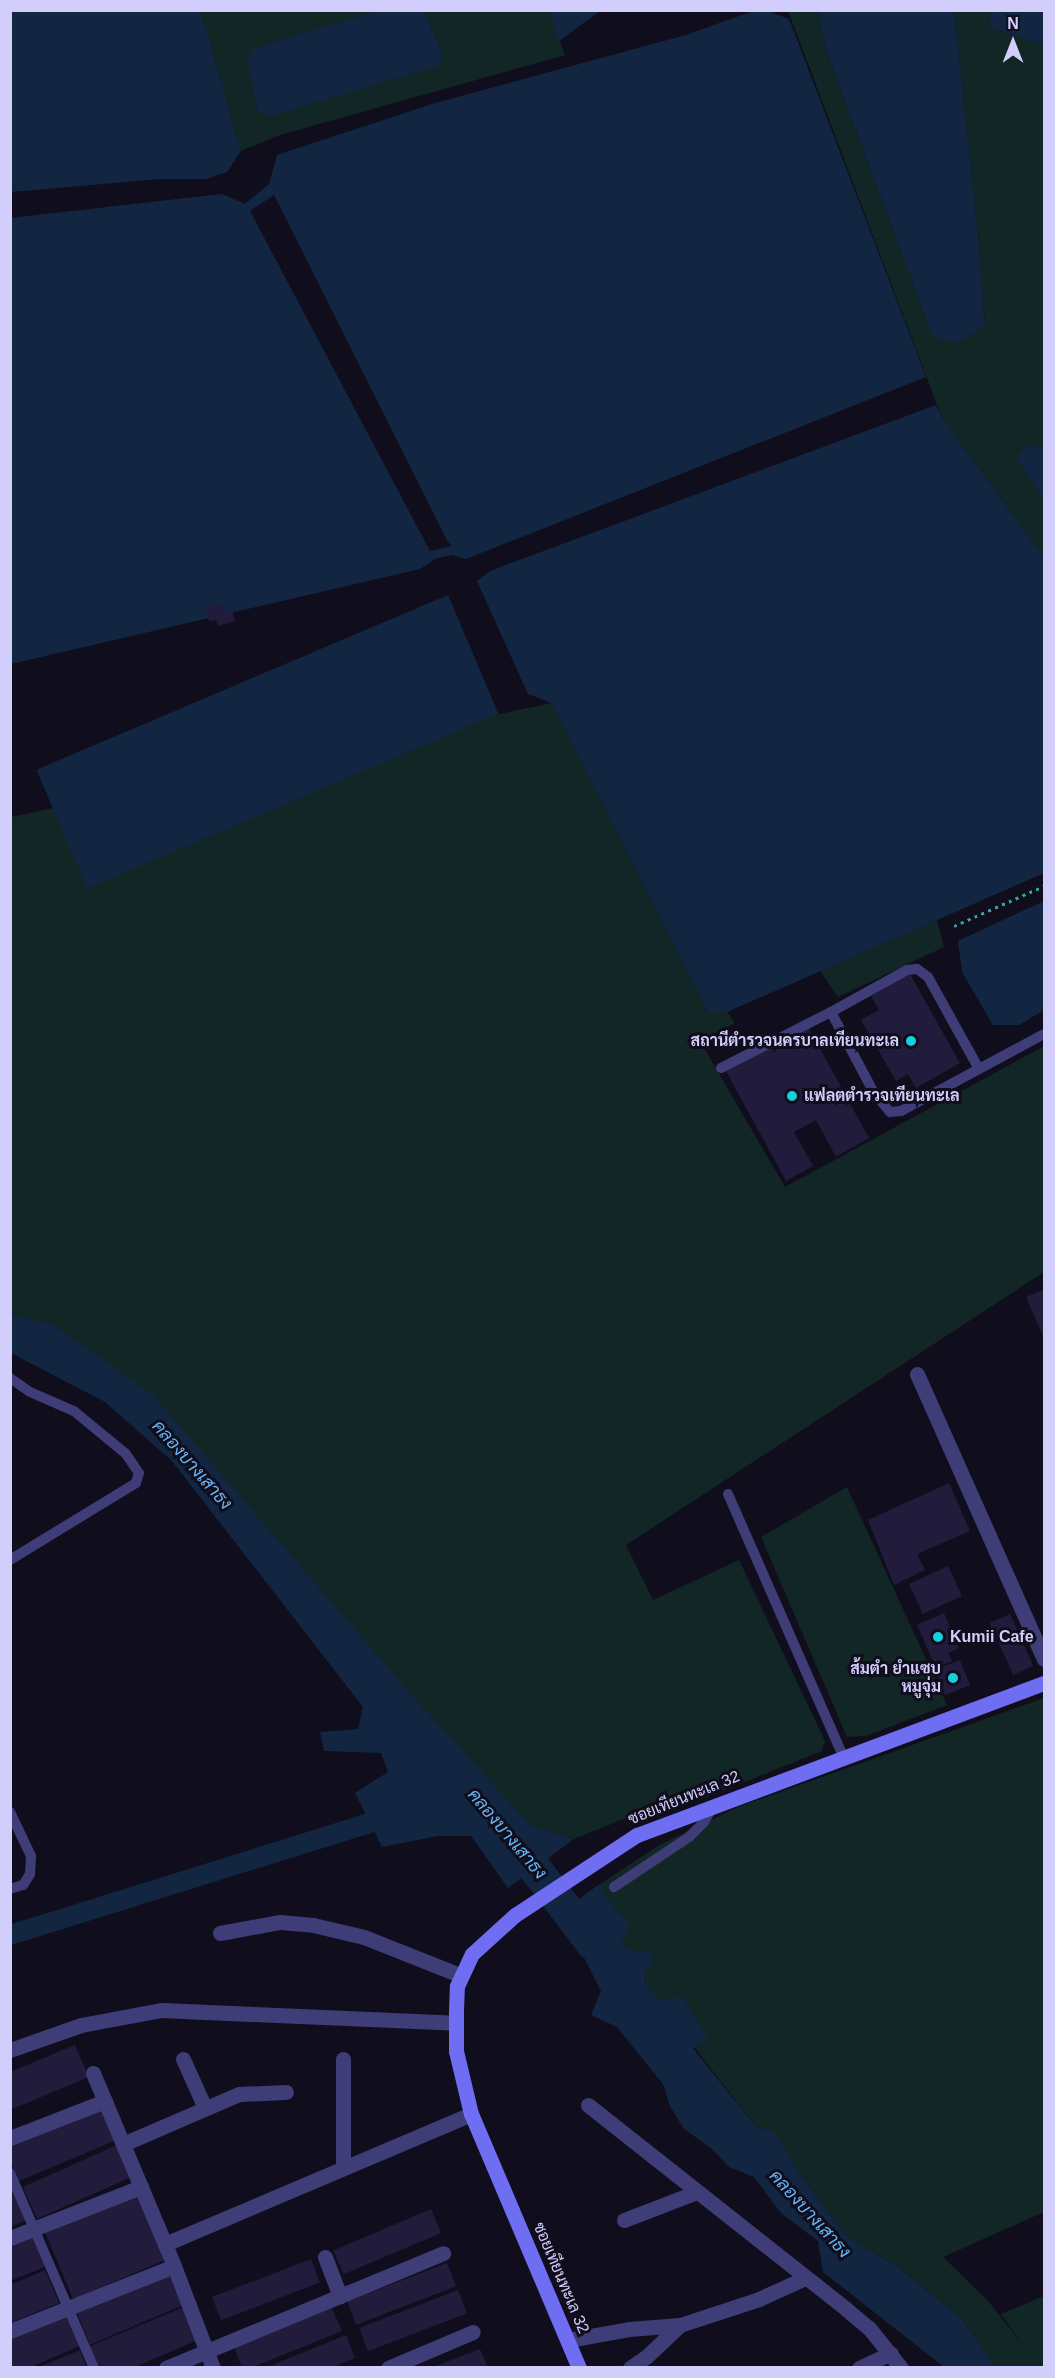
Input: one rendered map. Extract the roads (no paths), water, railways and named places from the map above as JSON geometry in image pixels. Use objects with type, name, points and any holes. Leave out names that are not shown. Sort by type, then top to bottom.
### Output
[{"type":"street","points":[[917,1374],[1044,1659]]},
{"type":"street","name":"ซอยเทียนทะเล 32","points":[[579,2367],[471,2114],[456,2051],[456,2023],[457,1986],[472,1954],[515,1915],[637,1834],[1044,1683]]},
{"type":"street","points":[[220,1933],[280,1922],[313,1925],[364,1937],[462,1976]]},
{"type":"street","points":[[10,2050],[81,2025],[162,2010],[456,2023]]},
{"type":"street","points":[[183,2059],[205,2108]]},
{"type":"street","points":[[343,2060],[343,2168]]},
{"type":"street","points":[[93,2073],[174,2266],[213,2367]]},
{"type":"street","points":[[123,2144],[239,2094],[286,2092]]},
{"type":"street","points":[[10,2138],[105,2102]]},
{"type":"street","points":[[588,2105],[770,2247],[805,2278],[869,2328],[901,2367]]},
{"type":"street","points":[[165,2244],[471,2114]]},
{"type":"street","points":[[10,2238],[141,2187]]},
{"type":"street","points":[[624,2220],[697,2192]]},
{"type":"street","points":[[166,2367],[443,2253]]},
{"type":"street","points":[[325,2257],[340,2296]]},
{"type":"street","points":[[10,2331],[174,2266]]},
{"type":"street","points":[[568,2340],[629,2329],[680,2325],[759,2299],[805,2278]]},
{"type":"street","points":[[630,2367],[646,2357],[680,2325]]},
{"type":"street","points":[[388,2367],[473,2332]]},
{"type":"street","points":[[859,2367],[891,2353]]},
{"type":"lane","points":[[721,1068],[907,970],[917,969],[928,977],[979,1069]]},
{"type":"lane","points":[[831,1012],[874,1093],[890,1112],[901,1111],[1044,1034]]},
{"type":"lane","points":[[10,1378],[30,1392],[74,1412],[126,1454],[139,1473],[136,1483],[10,1560]]},
{"type":"lane","points":[[728,1494],[843,1756]]},
{"type":"lane","points":[[614,1887],[689,1837],[704,1822],[714,1805]]},
{"type":"lane","points":[[10,1812],[31,1856],[30,1874],[23,1885],[10,1889]]},
{"type":"lane","points":[[10,2173],[94,2367]]},
{"type":"water","points":[[11,10],[201,11],[241,151],[227,172],[206,179],[160,179],[11,192]]},
{"type":"water","points":[[380,10],[424,11],[443,54],[438,66],[271,116],[258,112],[247,59],[255,48]]},
{"type":"water","points":[[549,10],[600,11],[559,41]]},
{"type":"water","points":[[753,11],[768,11],[789,19],[926,377],[466,559],[452,555],[435,559],[420,569],[11,664],[10,218],[222,194],[245,204],[269,184],[277,155],[432,104],[686,35]],"holes":[[[274,195],[452,546],[430,551],[250,211]]]},
{"type":"water","points":[[817,11],[954,11],[978,233],[985,326],[956,344],[932,335],[829,58]]},
{"type":"water","points":[[989,11],[1044,11],[1044,45],[991,28]]},
{"type":"water","points":[[936,405],[942,418],[1044,557],[1044,873],[727,1012],[708,1012],[552,703],[528,694],[477,581],[490,571]]},
{"type":"water","points":[[1031,444],[1044,448],[1044,501],[1018,461],[1018,453]]},
{"type":"water","points":[[448,595],[498,714],[87,888],[37,770]]},
{"type":"water","points":[[1044,901],[1044,1010],[1019,1025],[993,1025],[962,972],[958,941]]},
{"type":"water","points":[[11,1314],[52,1324],[152,1394],[408,1691],[530,1825],[574,1839],[508,1888],[471,1836],[437,1836],[382,1847],[355,1793],[388,1772],[381,1753],[324,1751],[320,1732],[358,1729],[363,1707],[172,1461],[105,1402],[11,1353]]},
{"type":"water","points":[[597,1886],[630,1926],[620,1944],[634,1951],[648,1951],[654,1960],[646,1971],[645,1983],[658,1999],[683,1998],[708,2039],[693,2048],[756,2127],[774,2131],[799,2173],[845,2235],[898,2267],[961,2318],[995,2367],[944,2367],[823,2272],[818,2241],[781,2213],[754,2177],[729,2167],[711,2148],[684,2129],[670,2106],[663,2084],[617,2027],[591,2015],[601,1991],[561,1912]]},
{"type":"waterway","points":[[10,1935],[395,1815]]},
{"type":"waterway","name":"คลองบางเสาธง","points":[[507,1832],[592,1943]]},
{"type":"place","name":"สถานีตำรวจนครบาลเทียนทะเล","points":[[911,1041]]},
{"type":"place","name":"แฟลตตำรวจเทียนทะเล","points":[[792,1096]]},
{"type":"place","name":"Kumii Cafe","points":[[938,1637]]},
{"type":"place","name":"ส้มตำ ยำแซบ หมูจุ่ม","points":[[953,1678]]}]
